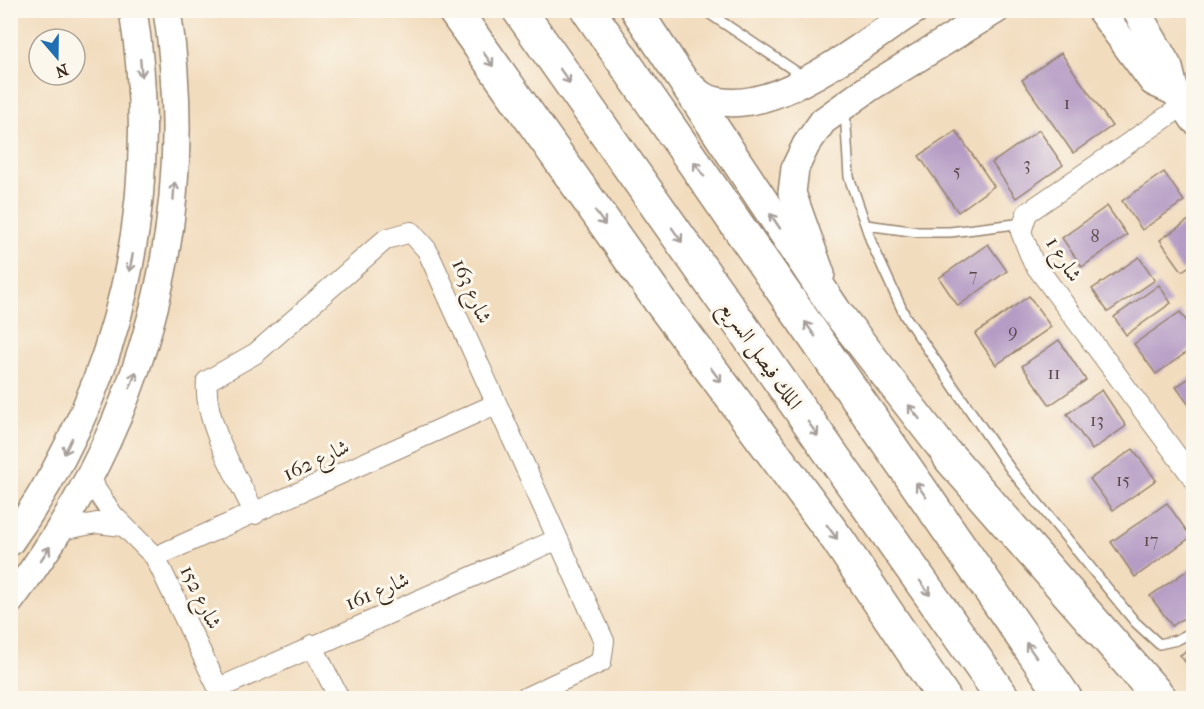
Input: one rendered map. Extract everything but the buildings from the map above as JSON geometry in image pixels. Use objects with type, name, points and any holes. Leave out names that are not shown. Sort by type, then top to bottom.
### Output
[{"type":"highway","points":[[454,10],[660,301],[838,540],[944,699]]},
{"type":"highway","points":[[509,10],[541,42]]},
{"type":"highway","name":"الملك فيصل السريع","points":[[519,10],[1003,699]]},
{"type":"highway","points":[[588,10],[1065,699]]},
{"type":"highway","points":[[602,10],[653,102]]},
{"type":"highway","points":[[950,458],[1129,699]]},
{"type":"highway","points":[[950,458],[1160,699]]},
{"type":"main road","points":[[636,10],[836,311],[950,458]]},
{"type":"street","points":[[10,542],[39,499],[76,431],[105,359],[125,289],[138,216],[144,144],[141,71],[133,10]]},
{"type":"street","points":[[10,601],[60,530],[91,476],[113,429],[143,354],[166,262],[174,198],[177,145],[174,66],[167,10]]},
{"type":"street","points":[[836,311],[801,226],[792,193],[795,168],[806,145],[823,121],[845,105],[932,48],[996,10]]},
{"type":"street","points":[[1100,10],[1153,82],[1184,106]]},
{"type":"street","points":[[1136,10],[1169,68],[1184,106]]},
{"type":"street","points":[[680,76],[705,97],[738,103],[763,100],[808,80],[913,12]]},
{"type":"street","points":[[913,12],[908,20],[908,34],[918,45],[932,48]]},
{"type":"street","name":"شارع 1","points":[[1184,106],[1027,213],[1021,232],[1033,262],[1191,469]]},
{"type":"street","name":"شارع 163","points":[[255,514],[211,418],[205,396],[207,381],[256,353],[386,239],[411,232],[427,250],[556,540],[604,641],[601,662],[525,699]]},
{"type":"street","name":"شارع 162","points":[[155,557],[496,404]]},
{"type":"street","name":"شارع 152","points":[[91,476],[104,504],[155,557],[221,693]]},
{"type":"street","points":[[60,530],[97,523],[123,526]]},
{"type":"street","name":"شارع 161","points":[[221,693],[312,645],[556,540]]},
{"type":"street","points":[[312,645],[339,699]]},
{"type":"lane","points":[[704,10],[785,67],[808,80]]},
{"type":"lane","points":[[845,105],[849,177],[866,225],[905,316],[1019,479],[1143,630],[1159,644],[1177,640],[1194,631]]},
{"type":"lane","points":[[866,225],[918,232],[950,232],[1024,223]]}]
